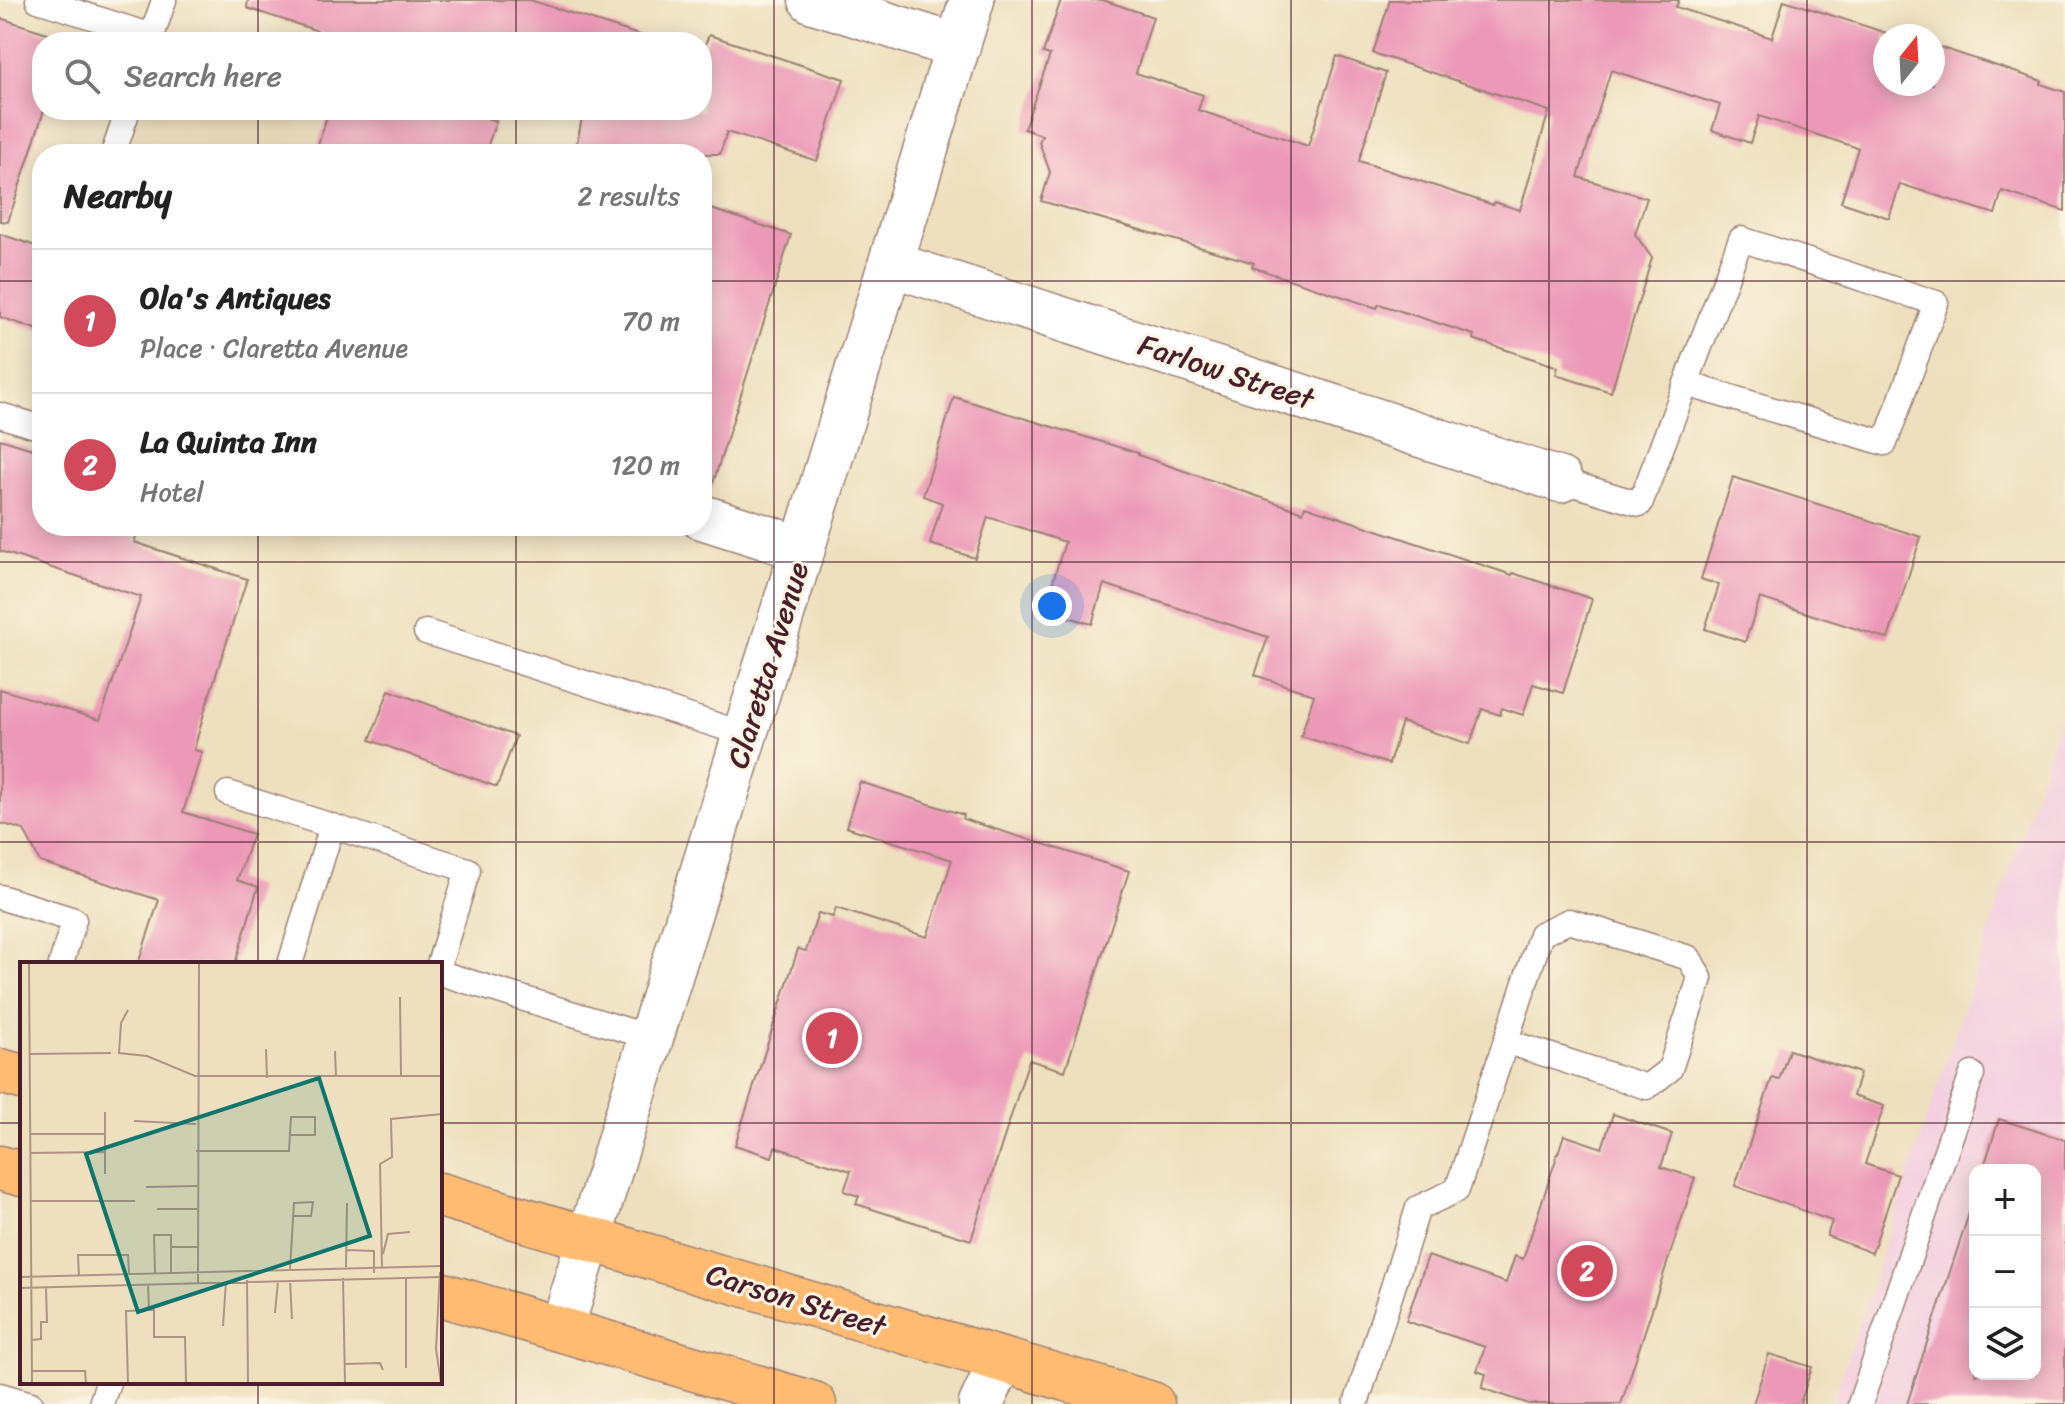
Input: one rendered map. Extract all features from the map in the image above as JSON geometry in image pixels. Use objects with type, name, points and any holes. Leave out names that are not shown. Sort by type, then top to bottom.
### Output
[{"type":"main road","points":[[0,1071],[20,1076]]},
{"type":"main road","points":[[0,1168],[20,1173]]},
{"type":"main road","name":"Carson Street","points":[[442,1196],[1152,1404]]},
{"type":"main road","points":[[442,1295],[798,1402]]},
{"type":"street","points":[[811,0],[958,47]]},
{"type":"street","name":"Claretta Avenue","points":[[561,1329],[972,0]]},
{"type":"street","name":"Farlow Street","points":[[891,264],[1560,480]]},
{"type":"street","points":[[712,520],[803,549]]},
{"type":"street","points":[[981,1404],[1001,1361]]},
{"type":"lane","points":[[38,0],[131,32]]},
{"type":"lane","points":[[153,32],[164,0]]},
{"type":"lane","points":[[116,144],[125,120]]},
{"type":"lane","points":[[1560,480],[1640,504],[1741,239],[1936,303],[1885,443],[1686,384]]},
{"type":"lane","points":[[0,415],[32,425]]},
{"type":"lane","points":[[426,632],[747,735]]},
{"type":"lane","points":[[228,793],[468,870],[440,962]]},
{"type":"lane","points":[[291,962],[332,826]]},
{"type":"lane","points":[[0,897],[74,920],[62,962]]},
{"type":"lane","points":[[1356,1404],[1418,1208],[1457,1190],[1541,934],[1569,921],[1689,958],[1700,978],[1670,1069],[1647,1087],[1508,1042]]},
{"type":"lane","points":[[442,974],[652,1038]]},
{"type":"lane","points":[[1860,1404],[1972,1074]]},
{"type":"lane","points":[[101,1404],[107,1384]]},
{"type":"lane","points":[[0,1395],[31,1404]]},
{"type":"shaded area","points":[[2065,704],[2065,1404],[1832,1404]]},
{"type":"building","points":[[248,0],[530,0],[630,32],[321,32],[247,8]]},
{"type":"building","points":[[1061,0],[1103,0],[1153,17],[1136,73],[1203,95],[1198,110],[1308,146],[1337,56],[1386,73],[1359,161],[1493,205],[1494,202],[1520,210],[1549,111],[1373,53],[1390,0],[1679,0],[1676,7],[1772,38],[1784,0],[1873,29],[1873,96],[1945,96],[1945,49],[2042,81],[2041,84],[2065,92],[2065,211],[2002,191],[1995,214],[1900,184],[1889,218],[1841,202],[1858,148],[1759,116],[1750,143],[1712,130],[1720,105],[1611,70],[1578,177],[1647,198],[1635,234],[1652,258],[1611,392],[1556,375],[1558,367],[1473,339],[1474,335],[1379,304],[1377,308],[1252,267],[1254,263],[1041,201],[1050,172],[1039,142],[1042,135],[1024,129],[1050,55],[1043,53]]},
{"type":"building","points":[[0,18],[44,32],[32,32],[32,120],[41,120],[8,222],[0,221]]},
{"type":"building","points":[[712,36],[844,79],[817,161],[727,132],[720,154],[712,154],[712,144],[577,144],[581,120],[712,120]]},
{"type":"building","points":[[326,120],[496,121],[488,144],[318,144]]},
{"type":"building","points":[[712,209],[791,235],[712,487]]},
{"type":"building","points":[[0,234],[32,245],[32,328],[0,317]]},
{"type":"building","points":[[954,397],[1138,453],[1303,512],[1305,506],[1592,599],[1563,693],[1533,684],[1523,715],[1502,708],[1500,715],[1482,709],[1470,744],[1402,722],[1389,764],[1301,736],[1314,695],[1255,675],[1268,637],[1104,584],[1092,624],[1044,610],[1065,542],[988,517],[975,558],[930,544],[942,503],[923,496]]},
{"type":"building","points":[[0,439],[32,449],[32,536],[136,536],[134,542],[247,579],[206,706],[194,750],[202,752],[183,812],[253,834],[237,880],[258,887],[236,962],[139,962],[159,900],[40,862],[24,830],[0,823],[0,689],[100,720],[141,597],[0,551]]},
{"type":"building","points":[[1733,477],[1921,537],[1888,639],[1760,598],[1745,642],[1705,629],[1719,585],[1701,579]]},
{"type":"building","points":[[389,690],[516,736],[497,787],[370,740]]},
{"type":"building","points":[[860,782],[964,815],[963,819],[1129,871],[1065,1071],[1029,1060],[971,1240],[856,1204],[859,1196],[844,1191],[851,1171],[775,1147],[772,1157],[735,1145],[798,949],[806,951],[818,913],[833,917],[836,908],[927,937],[952,860],[846,827]]},
{"type":"building","points":[[1789,1050],[1860,1073],[1853,1096],[1884,1106],[1865,1164],[1898,1175],[1872,1253],[1827,1236],[1832,1221],[1735,1186],[1772,1078],[1779,1080]]},
{"type":"building","points":[[1613,1114],[1672,1134],[1661,1167],[1695,1178],[1621,1404],[1529,1404],[1482,1388],[1486,1374],[1477,1371],[1485,1347],[1406,1321],[1428,1256],[1506,1283],[1515,1256],[1523,1259],[1564,1135],[1602,1148]]},
{"type":"building","points":[[1999,1119],[2065,1140],[2065,1404],[1907,1404],[1969,1213],[1969,1380],[2041,1380],[2041,1164],[1985,1164]]},
{"type":"building","points":[[1769,1354],[1812,1367],[1800,1404],[1753,1404]]},
{"type":"place","name":"Ola's Antiques","points":[[832,1038]]},
{"type":"place","name":"La Quinta Inn","points":[[1587,1271]]}]
